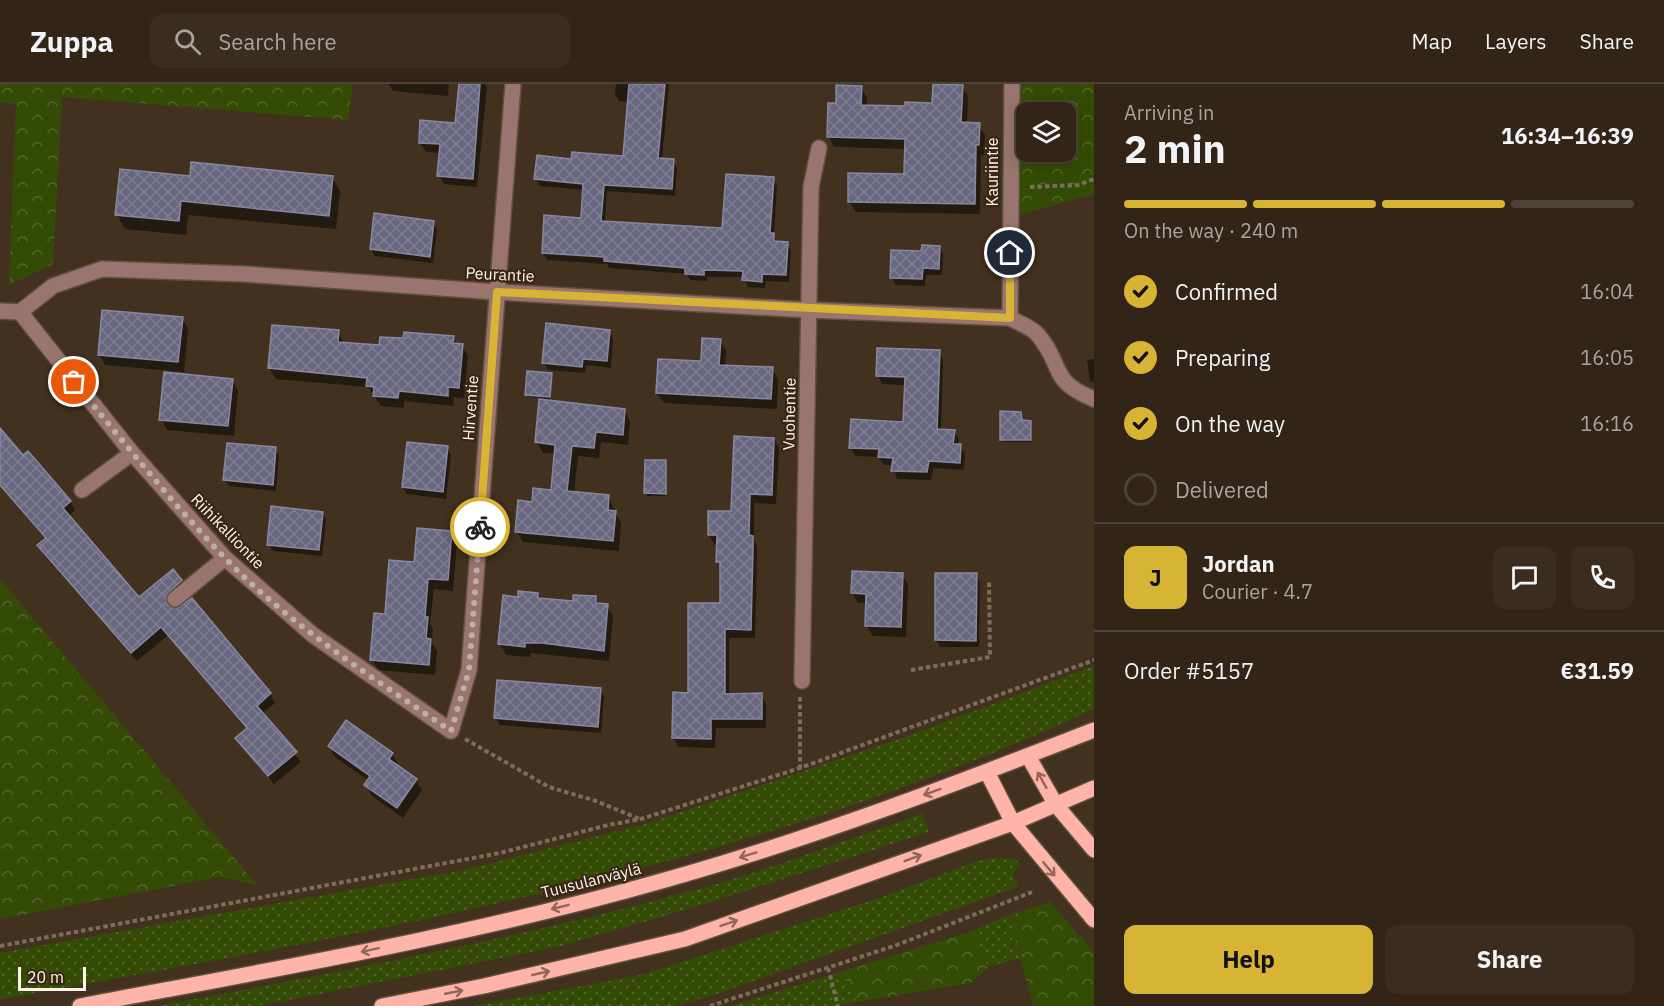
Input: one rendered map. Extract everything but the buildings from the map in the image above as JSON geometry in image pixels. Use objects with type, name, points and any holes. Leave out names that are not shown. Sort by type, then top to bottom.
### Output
[{"type":"main road","name":"Tuusulanväylä","points":[[80,1006],[469,929],[663,881],[820,833],[987,772],[1094,729]]},
{"type":"main road","points":[[1028,756],[1056,805],[1094,850]]},
{"type":"main road","points":[[987,772],[1013,823],[1094,920]]},
{"type":"main road","points":[[382,1006],[484,986],[685,939],[1013,823],[1094,788]]},
{"type":"street","name":"Hirventie","points":[[451,731],[469,670],[513,84]]},
{"type":"street","name":"Kauriintie","points":[[1010,318],[1012,84]]},
{"type":"street","name":"Vuohentie","points":[[802,681],[811,187],[819,148]]},
{"type":"street","name":"Peurantie","points":[[20,312],[53,286],[102,269],[244,274],[497,292],[808,310],[1010,318]]},
{"type":"street","points":[[0,311],[20,312]]},
{"type":"street","name":"Riihikalliontie","points":[[20,312],[132,453],[225,558],[313,635],[451,731]]},
{"type":"street","points":[[1010,318],[1037,333],[1059,377],[1074,391],[1094,399]]},
{"type":"street","points":[[82,490],[132,453]]},
{"type":"street","points":[[174,599],[225,558]]},
{"type":"path","points":[[1010,188],[1078,185],[1094,179]]},
{"type":"path","points":[[911,670],[990,657],[989,580]]},
{"type":"path","points":[[0,946],[500,853],[608,825],[641,819],[800,768],[1094,660]]},
{"type":"path","points":[[800,768],[799,701],[802,681]]},
{"type":"path","points":[[451,731],[549,787],[596,801],[641,819]]},
{"type":"path","points":[[710,1006],[897,945],[1032,892]]},
{"type":"path","points":[[828,968],[838,1006]]},
{"type":"green space","points":[[0,84],[353,84],[348,120],[62,97],[53,264],[9,285],[16,104],[0,102]]},
{"type":"green space","points":[[1021,84],[1094,84],[1094,194],[1019,215],[1020,162],[1076,162],[1076,102],[1021,102]]},
{"type":"green space","points":[[0,579],[257,885],[220,877],[0,919]]},
{"type":"green space","points":[[1094,666],[1094,709],[963,765],[830,813],[694,854],[557,889],[279,948],[0,999],[0,953],[468,869],[645,824],[902,738]]},
{"type":"green space","points":[[922,814],[929,832],[705,904],[557,947],[258,1006],[158,1006],[429,953],[631,907],[754,872]]},
{"type":"green space","points":[[998,857],[1014,859],[1021,864],[1013,874],[1017,887],[720,993],[674,1006],[473,1006],[641,975],[879,898],[974,862]]},
{"type":"green space","points":[[1050,902],[1094,952],[1094,1006],[1033,1006],[1009,915]]},
{"type":"green space","points":[[1009,915],[1020,958],[988,967],[972,931]]},
{"type":"green space","points":[[972,931],[988,967],[971,983],[857,1002],[840,972]]},
{"type":"green space","points":[[840,972],[857,1002],[836,1006],[731,1006]]},
{"type":"way so far","points":[[74,382],[132,453],[225,558],[313,635],[451,731],[469,670],[480,527]]},
{"type":"route","points":[[480,527],[497,292],[808,310],[1010,318],[1010,253]]}]
